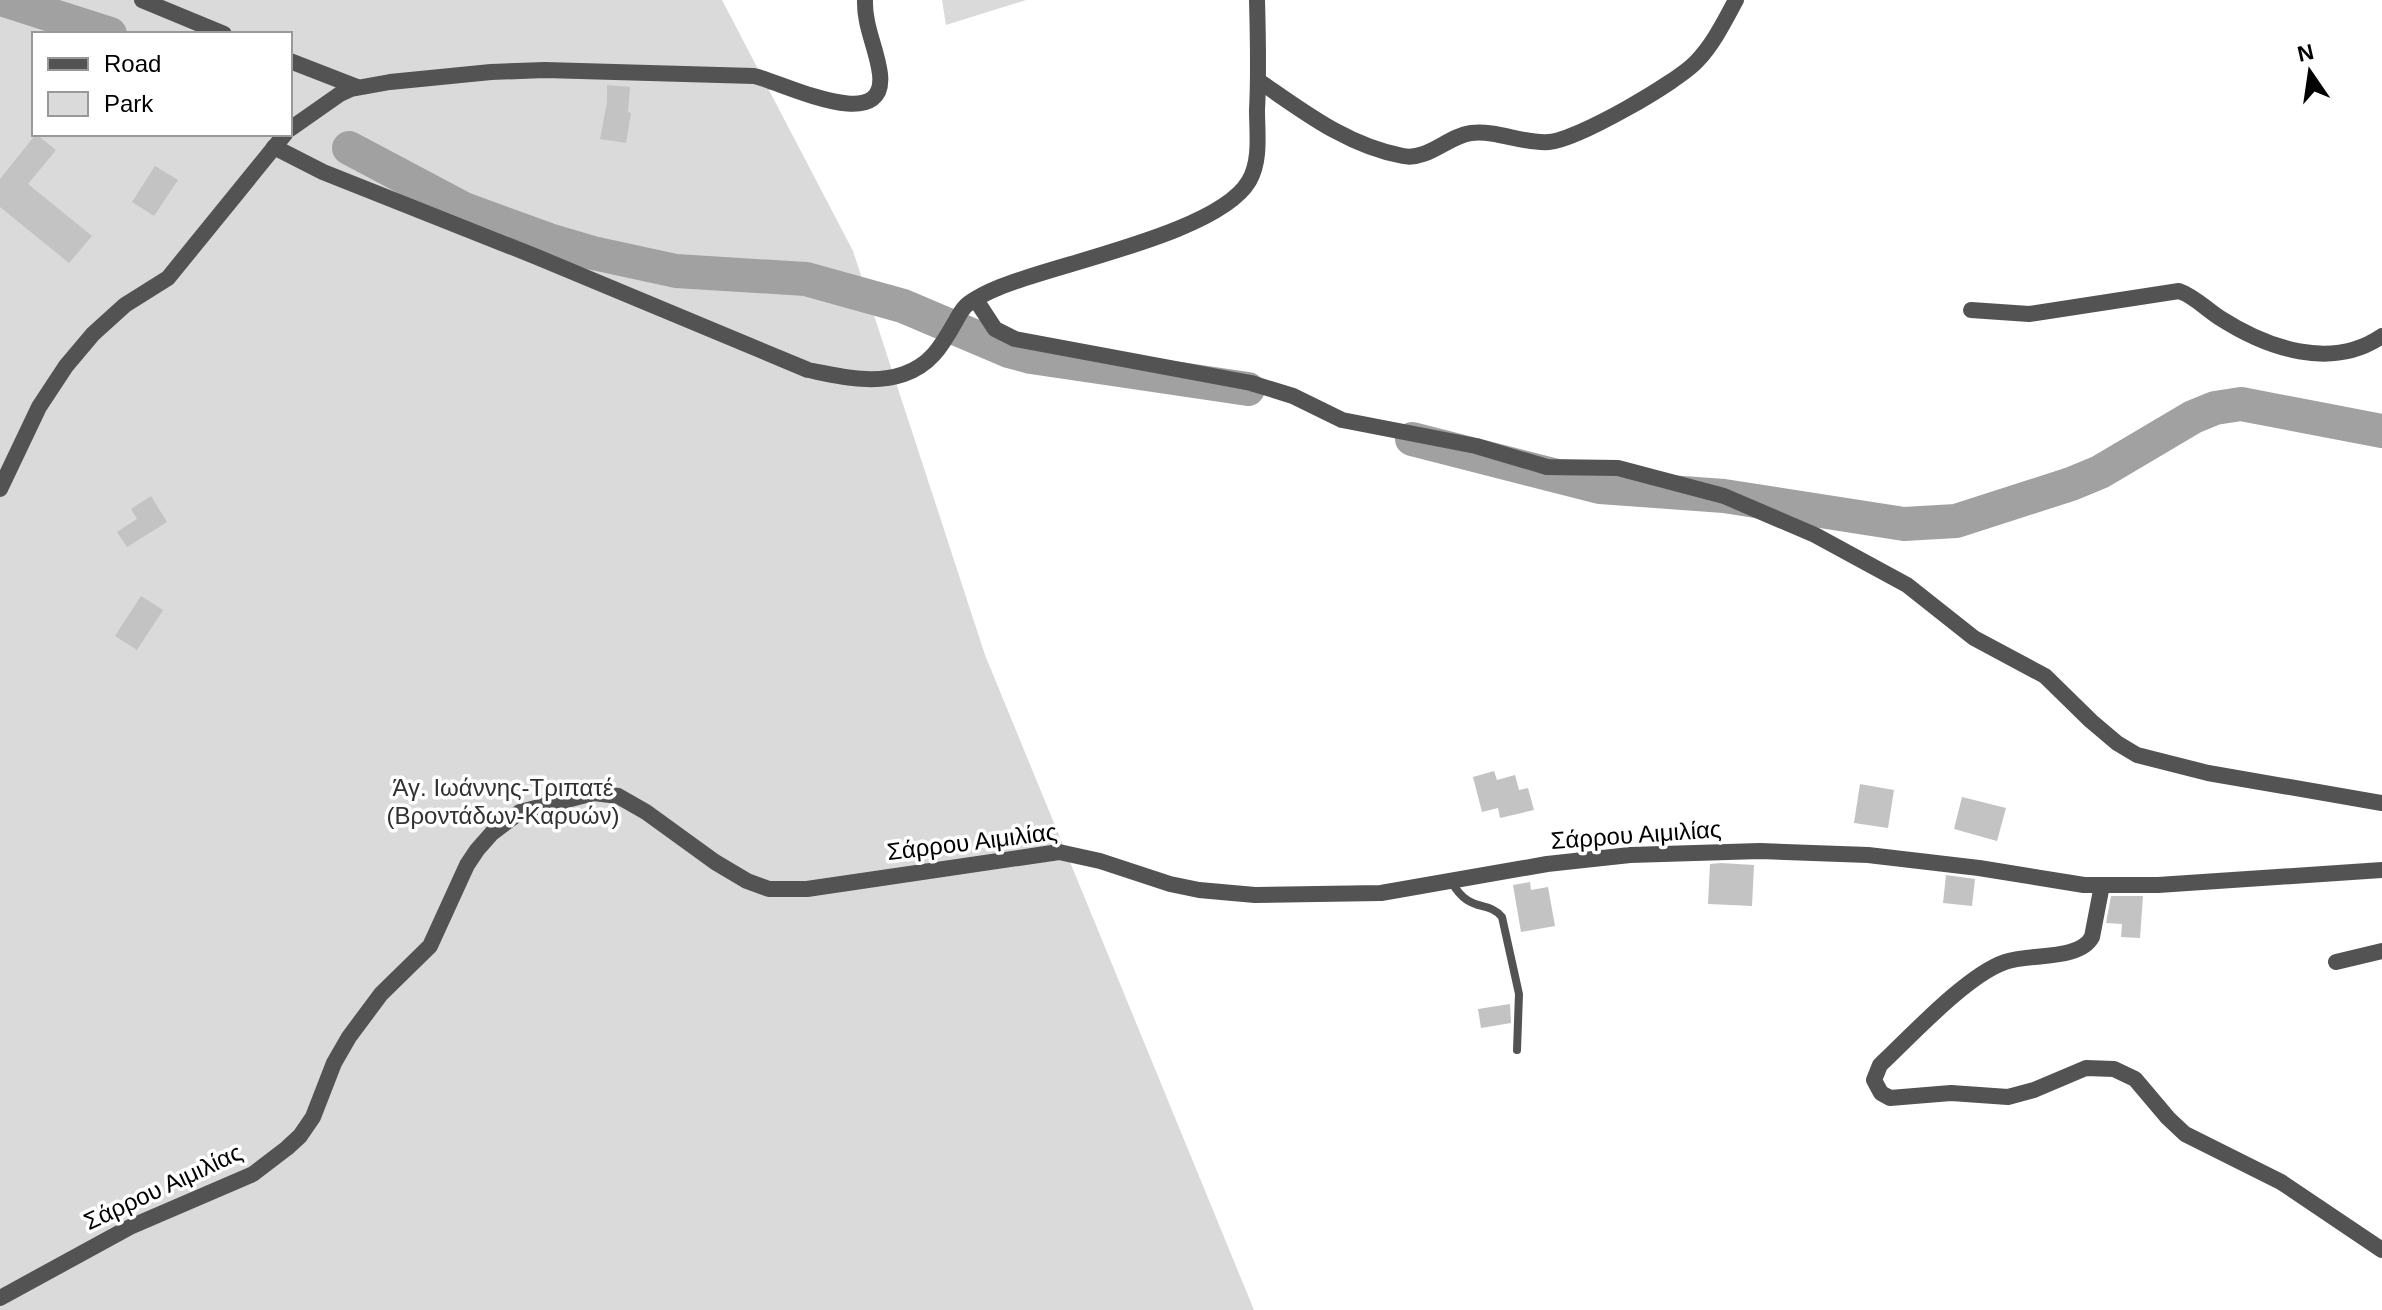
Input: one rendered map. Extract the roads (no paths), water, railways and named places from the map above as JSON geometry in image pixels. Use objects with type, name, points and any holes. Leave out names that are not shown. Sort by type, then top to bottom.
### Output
[{"type":"street","points":[[142,0],[219,32]]},
{"type":"street","points":[[292,128],[340,94],[357,87],[491,72],[545,70],[754,76],[771,79],[836,103],[856,105],[867,101],[880,87],[865,0]]},
{"type":"street","points":[[0,489],[39,407],[66,366],[93,334],[125,305],[168,278],[279,140],[323,172],[808,370],[855,378],[892,378],[929,361],[940,351],[961,311],[997,288],[1036,273],[1157,237],[1229,203],[1249,181],[1254,169],[1259,81],[1257,0]]},
{"type":"street","points":[[1259,81],[1340,135],[1386,153],[1407,157],[1471,133],[1498,133],[1537,142],[1559,141],[1587,131],[1686,72],[1714,40],[1736,0]]},
{"type":"street","points":[[292,62],[357,87]]},
{"type":"street","points":[[1971,310],[2029,314],[2179,291],[2256,339],[2284,349],[2321,354],[2343,352],[2370,344],[2382,336]]},
{"type":"street","points":[[976,300],[995,329],[1015,339],[1251,383],[1293,396],[1342,420],[1476,446],[1547,467],[1618,468],[1724,496],[1815,535],[1907,585],[1974,638],[2045,676],[2091,721],[2137,755],[2208,773],[2382,803]]},
{"type":"street","name":"Σάρρου Αιμιλίας","points":[[0,1298],[130,1227],[253,1174],[287,1148],[313,1117],[334,1063],[349,1037],[381,994],[430,946],[477,850],[511,817],[532,808],[594,793],[618,796],[732,872],[759,886],[780,890],[807,889],[1059,852],[1100,861],[1170,884],[1224,893],[1317,895],[1381,893],[1547,864],[1630,855],[1760,851],[1868,855],[2084,885],[2158,885],[2382,870]]},
{"type":"street","points":[[2102,885],[2088,944],[2074,952],[2023,958],[1989,968],[1880,1065],[1874,1080],[1876,1087],[1890,1098],[1951,1093],[2008,1097],[2034,1090],[2086,1068],[2114,1069],[2135,1079],[2185,1134],[2281,1182],[2382,1250]]},
{"type":"street","points":[[2336,962],[2382,951]]},
{"type":"lane","points":[[1451,881],[1465,901],[1496,911],[1502,917],[1519,994],[1517,1050]]},
{"type":"waterway","points":[[4,0],[104,32]]},
{"type":"waterway","points":[[349,148],[464,209],[593,253],[676,271],[806,279],[903,306],[1009,351],[1031,357],[1248,389]]},
{"type":"waterway","points":[[1412,439],[1600,487],[1724,496],[1904,524],[1956,521],[2071,484],[2100,472],[2193,417],[2215,408],[2241,404],[2382,431]]},
{"type":"park label","name":"Άγ. Ιωάννης-Τριπατέ (Βροντάδων-Καρυών)","points":[[503,802]]}]
